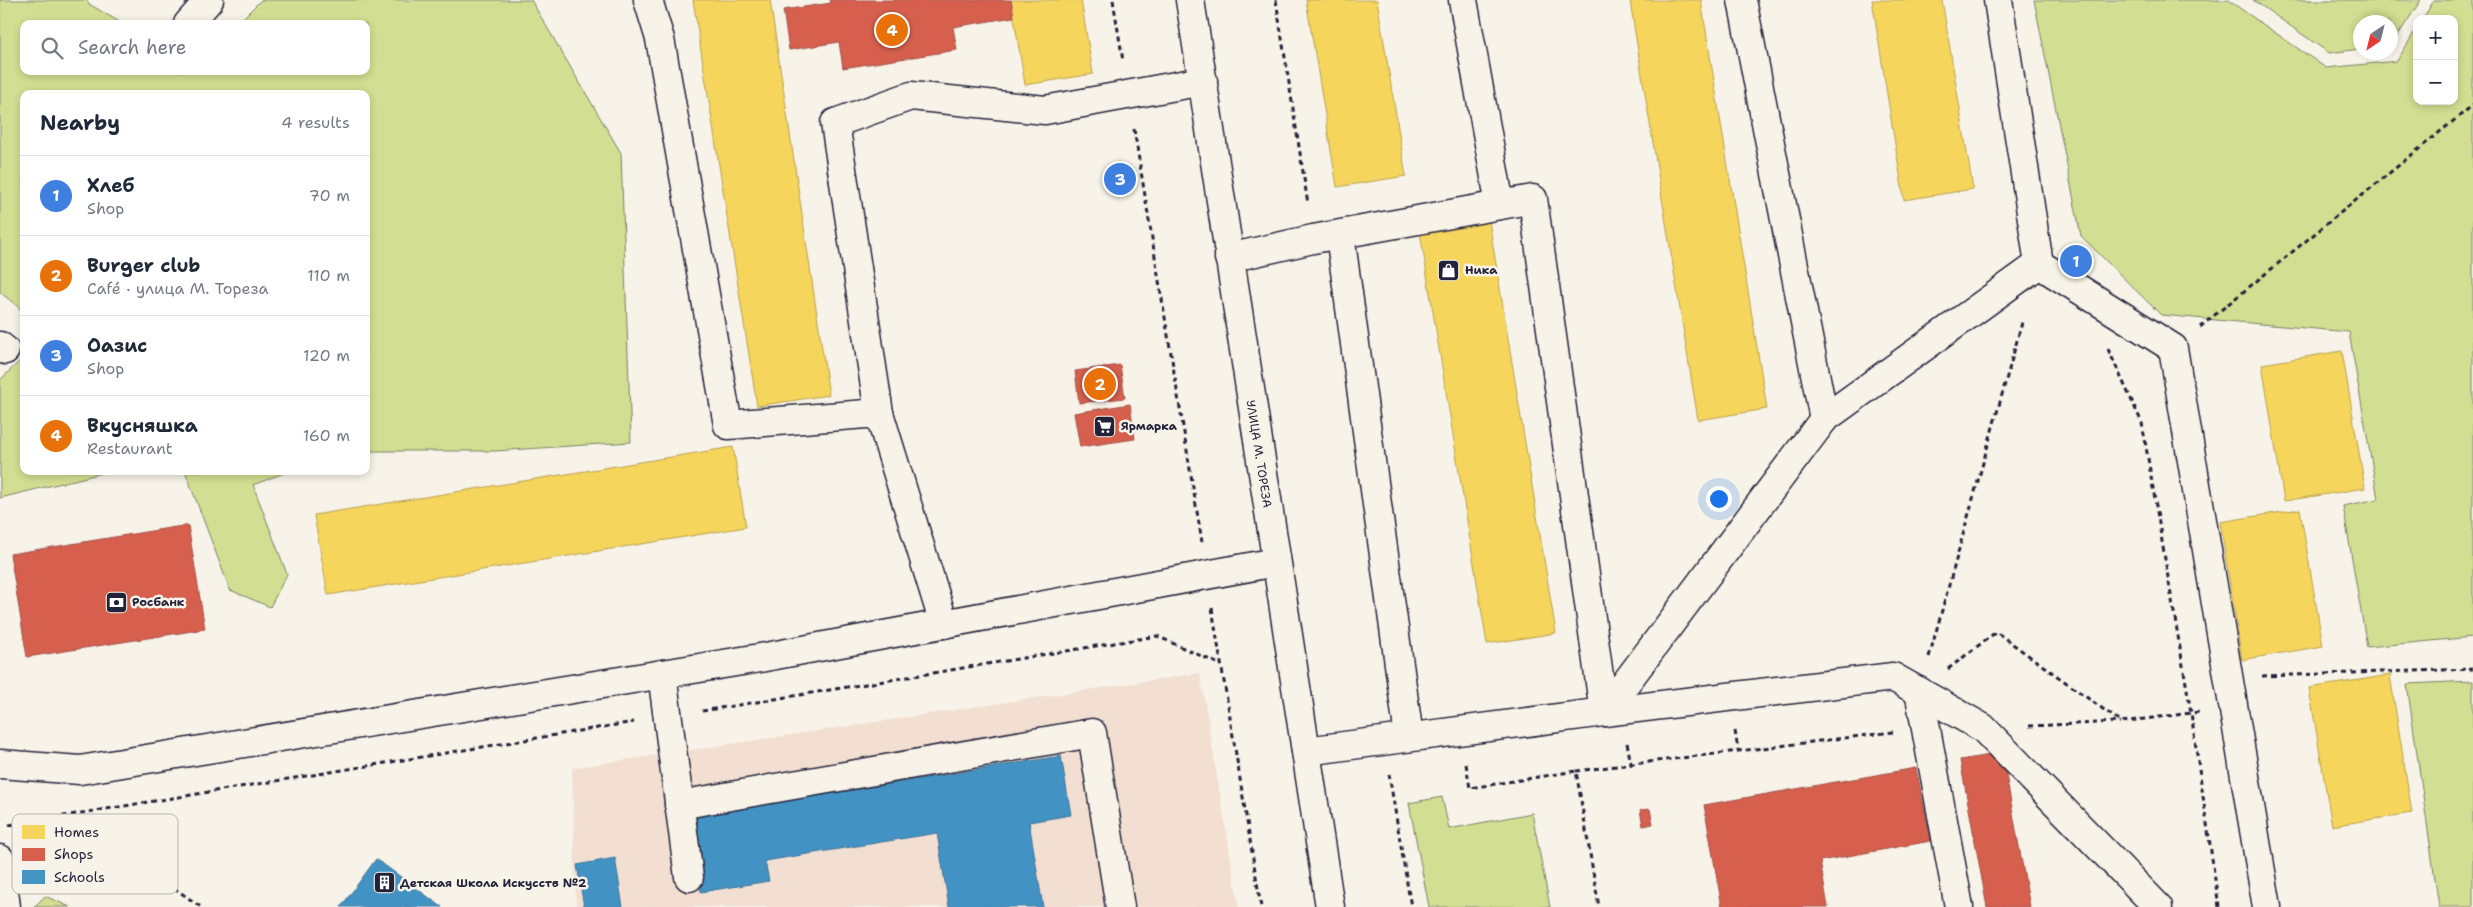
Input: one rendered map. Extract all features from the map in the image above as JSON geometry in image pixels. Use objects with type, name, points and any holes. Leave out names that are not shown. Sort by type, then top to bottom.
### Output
[{"type":"street","points":[[192,20],[209,0]]},
{"type":"street","points":[[648,0],[660,39],[728,425],[879,413]]},
{"type":"street","name":"УЛИЦА М. ТОРЕЗА","points":[[1190,0],[1330,907]]},
{"type":"street","points":[[1463,0],[1500,205]]},
{"type":"street","points":[[1742,0],[1824,419]]},
{"type":"street","points":[[1998,0],[2039,264],[2173,348],[2267,907]]},
{"type":"street","points":[[944,624],[879,413],[835,123],[910,96],[1045,110],[1203,81]]},
{"type":"street","points":[[1229,258],[1313,239],[1533,198],[1604,712]]},
{"type":"street","points":[[1340,235],[1396,739]]},
{"type":"street","points":[[1604,712],[1824,419],[2039,264]]},
{"type":"street","points":[[0,764],[80,770],[662,674],[1276,562]]},
{"type":"street","points":[[662,674],[689,877]]},
{"type":"street","points":[[1306,752],[1604,712],[1893,677],[1983,728],[2158,907]]},
{"type":"street","points":[[1920,691],[1958,907]]},
{"type":"street","points":[[679,805],[1092,733],[1120,907]]},
{"type":"street","points":[[0,859],[6,907]]},
{"type":"path","points":[[1113,0],[1261,907]]},
{"type":"path","points":[[1276,0],[1313,239]]},
{"type":"path","points":[[2173,348],[2473,105]]},
{"type":"path","points":[[1920,691],[2039,264]]},
{"type":"path","points":[[2105,343],[2142,423],[2191,713],[2218,907]]},
{"type":"path","points":[[1920,691],[1996,632],[2121,722]]},
{"type":"path","points":[[77,814],[1157,636],[1221,665]]},
{"type":"path","points":[[2229,677],[2473,669]]},
{"type":"path","points":[[1983,728],[2121,722],[2234,707]]},
{"type":"path","points":[[1470,788],[1576,771],[1925,728]]},
{"type":"path","points":[[1396,739],[1411,907]]},
{"type":"path","points":[[1576,771],[1599,907]]},
{"type":"path","points":[[178,891],[201,907]]},
{"type":"shaded area","points":[[1200,673],[1239,907],[576,907],[572,768]]},
{"type":"green space","points":[[0,0],[87,0],[89,4],[116,20],[20,20],[20,75],[370,75],[370,20],[241,20],[261,0],[531,0],[621,153],[631,442],[495,451],[370,451],[370,90],[20,90],[20,309],[0,292]]},
{"type":"green space","points":[[2034,0],[2228,0],[2326,68],[2397,61],[2413,35],[2413,105],[2458,105],[2458,15],[2425,15],[2434,0],[2473,0],[2473,637],[2367,647],[2343,506],[2378,499],[2349,332],[2161,315],[2081,236]]},
{"type":"green space","points":[[2253,0],[2421,0],[2398,35],[2398,15],[2353,15],[2353,50],[2329,53]]},
{"type":"green space","points":[[20,361],[20,475],[95,475],[0,498],[0,380]]},
{"type":"green space","points":[[187,475],[279,475],[253,485],[287,574],[270,607],[230,590]]},
{"type":"green space","points":[[2473,681],[2473,907],[2439,907],[2407,684]]},
{"type":"green space","points":[[1442,797],[1449,829],[1532,813],[1550,907],[1429,907],[1409,803]]},
{"type":"green space","points":[[45,896],[70,907],[34,907]]},
{"type":"building: Homes","points":[[693,0],[770,0],[829,395],[757,406]]},
{"type":"building: Homes","points":[[1011,0],[1081,0],[1093,74],[1025,85]]},
{"type":"building: Homes","points":[[1306,0],[1377,0],[1406,176],[1337,187]]},
{"type":"building: Homes","points":[[1701,0],[1767,409],[1698,420],[1630,1]]},
{"type":"building: Homes","points":[[1872,0],[1942,0],[1973,189],[1904,200]]},
{"type":"building: Homes","points":[[1488,215],[1556,633],[1487,644],[1419,226]]},
{"type":"building: Homes","points":[[2342,351],[2365,488],[2284,501],[2262,364]]},
{"type":"building: Homes","points":[[733,447],[746,527],[328,595],[314,515]]},
{"type":"building: Homes","points":[[2300,509],[2323,646],[2242,660],[2220,522]]},
{"type":"building: Homes","points":[[2390,675],[2412,813],[2332,826],[2309,688]]},
{"type":"building: Shops","points":[[830,0],[1011,0],[1014,17],[953,27],[957,50],[843,68],[839,42],[789,50],[783,10],[831,3]]},
{"type":"building: Shops","points":[[1120,365],[1125,398],[1079,403],[1075,371]]},
{"type":"building: Shops","name":"Ярмарка","points":[[1130,404],[1135,439],[1080,447],[1074,413]]},
{"type":"building: Shops","points":[[188,525],[205,629],[27,657],[10,554]]},
{"type":"building: Shops","points":[[2002,753],[2030,907],[1987,907],[1960,760]]},
{"type":"building: Shops","points":[[1916,768],[1931,841],[1820,861],[1828,907],[1722,907],[1704,805]]},
{"type":"building: Shops","points":[[1650,809],[1653,824],[1643,826],[1640,810]]},
{"type":"building: Schools","points":[[1061,756],[1071,815],[1029,822],[1043,907],[949,907],[937,833],[765,861],[769,881],[701,892],[688,817]]},
{"type":"building: Schools","points":[[615,858],[623,907],[584,907],[577,865]]},
{"type":"building: Schools","name":"Детская Школа Искусств №2","points":[[376,859],[442,907],[341,907]]},
{"type":"place","name":"Вкусняшка","points":[[892,30]]},
{"type":"place","name":"Оазис","points":[[1120,179]]},
{"type":"place","name":"Хлеб","points":[[2076,261]]},
{"type":"place","name":"Ника","points":[[1449,270]]},
{"type":"place","name":"Burger club","points":[[1100,384]]},
{"type":"place","name":"Ярмарка","points":[[1105,426]]},
{"type":"place","name":"Росбанк","points":[[116,602]]},
{"type":"place","name":"Детская Школа Искусств №2","points":[[384,883]]}]
